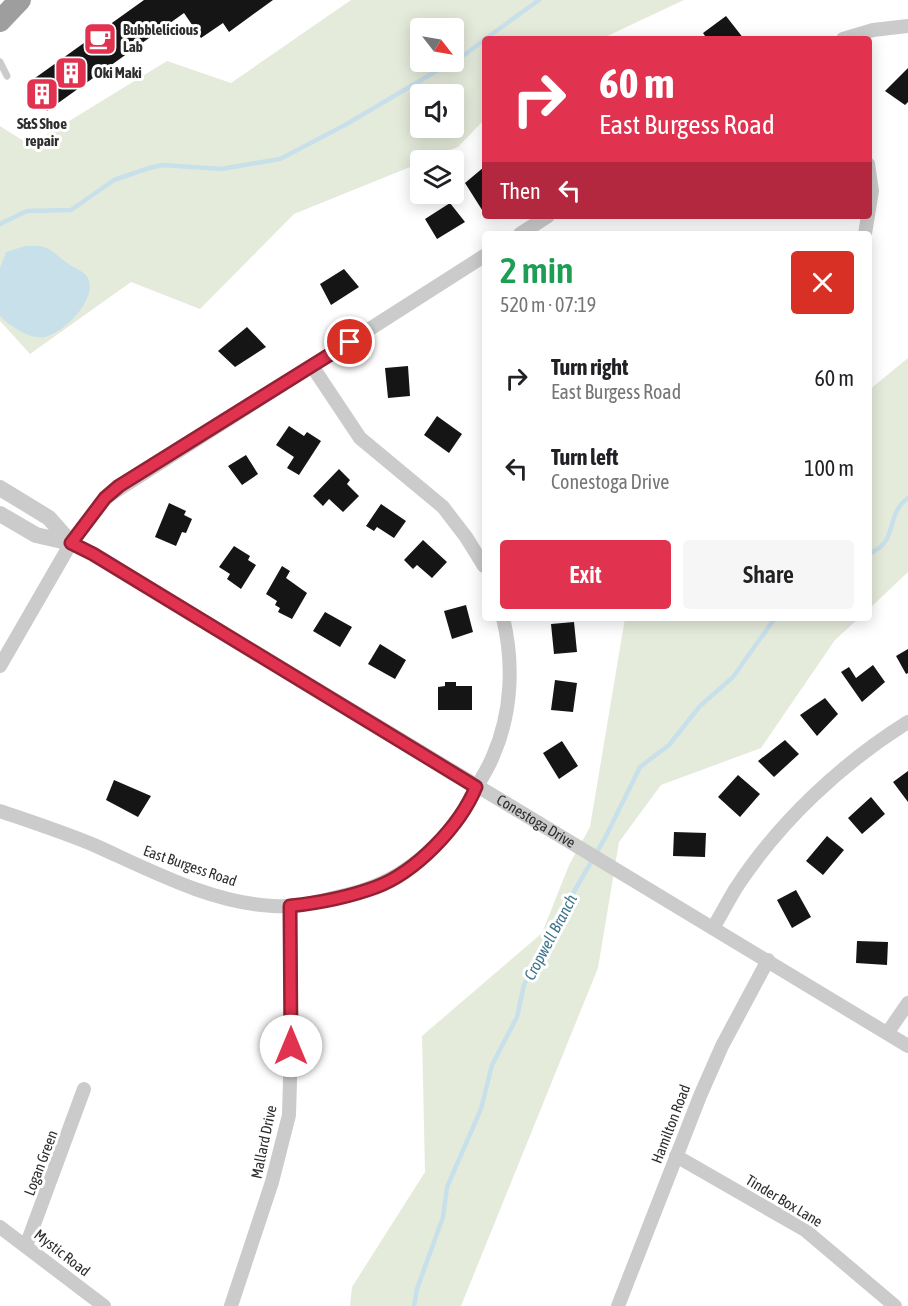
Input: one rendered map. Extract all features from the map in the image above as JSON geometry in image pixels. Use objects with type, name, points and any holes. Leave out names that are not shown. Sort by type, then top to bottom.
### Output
[{"type":"highway","points":[[0,21],[20,0]]},
{"type":"street","points":[[853,36],[873,30],[908,26]]},
{"type":"street","points":[[525,231],[543,219]]},
{"type":"street","points":[[0,666],[71,543],[105,498],[119,486],[482,257]]},
{"type":"street","points":[[312,366],[360,438],[384,461],[429,494],[479,543]]},
{"type":"street","name":"Conestoga Drive","points":[[0,488],[49,518],[71,543]]},
{"type":"street","name":"Conestoga Drive","points":[[0,514],[36,535],[71,543],[93,554],[908,1046]]},
{"type":"street","name":"East Burgess Road","points":[[0,811],[56,830],[208,892],[272,906],[290,906],[341,897],[376,887],[396,877],[441,840],[462,814],[495,751],[506,716],[510,683],[509,649],[504,621]]},
{"type":"street","points":[[713,928],[745,875],[791,819],[854,761],[908,722]]},
{"type":"street","name":"Mallard Drive","points":[[231,1306],[272,1182],[288,1115],[291,1046],[290,906]]},
{"type":"street","name":"Hamilton Road","points":[[618,1306],[676,1156],[722,1046],[768,960]]},
{"type":"street","points":[[888,1032],[908,1003]]},
{"type":"street","name":"Logan Green","points":[[26,1246],[47,1196],[84,1089]]},
{"type":"street","name":"Tinder Box Lane","points":[[676,1156],[805,1230],[895,1306]]},
{"type":"street","name":"Mystic Road","points":[[0,1227],[104,1306]]},
{"type":"lane","points":[[0,62],[8,76],[0,75]]},
{"type":"green space","points":[[351,0],[684,0],[607,36],[482,36],[482,122],[458,147],[449,150],[410,150],[410,167],[294,214],[200,309],[131,282],[30,354],[0,321],[0,126],[30,145],[167,61],[231,83]]},
{"type":"green space","points":[[908,358],[908,572],[872,606],[872,388]]},
{"type":"green space","points":[[624,621],[856,621],[835,640],[761,748],[661,785],[619,842],[598,968],[461,1306],[350,1306],[352,1287],[425,1172],[422,1036],[542,933],[569,865],[590,827]]},
{"type":"water","points":[[25,246],[39,246],[48,249],[83,273],[88,278],[90,286],[84,305],[70,322],[45,337],[27,334],[0,316],[0,268],[6,252]]},
{"type":"building","points":[[144,0],[273,0],[229,32],[223,23],[201,38],[184,13],[47,111],[28,83]]},
{"type":"building","points":[[726,16],[742,36],[705,36],[703,33]]},
{"type":"building","points":[[908,68],[908,102],[905,105],[885,91]]},
{"type":"building","points":[[482,169],[482,210],[465,183]]},
{"type":"building","points":[[451,204],[465,222],[437,239],[425,219]]},
{"type":"building","points":[[344,269],[359,287],[331,305],[320,284]]},
{"type":"building","points":[[247,327],[266,347],[235,367],[218,351]]},
{"type":"building","points":[[408,366],[410,396],[388,398],[385,368]]},
{"type":"building","points":[[437,416],[462,434],[449,453],[424,435]]},
{"type":"building","points":[[289,426],[304,436],[307,432],[321,441],[299,475],[287,468],[294,457],[276,445]]},
{"type":"building","points":[[246,455],[258,474],[242,485],[228,466]]},
{"type":"building","points":[[339,469],[350,480],[347,484],[359,496],[343,512],[329,499],[323,506],[313,496]]},
{"type":"building","points":[[169,503],[186,511],[184,515],[192,519],[186,533],[182,532],[176,546],[155,537]]},
{"type":"building","points":[[381,504],[406,521],[394,538],[377,527],[374,531],[366,526]]},
{"type":"building","points":[[423,540],[447,562],[432,578],[417,565],[413,569],[404,560]]},
{"type":"building","points":[[234,546],[250,556],[248,560],[256,565],[241,589],[227,579],[230,574],[219,567]]},
{"type":"building","points":[[282,566],[290,571],[286,578],[307,593],[292,619],[278,612],[280,608],[275,605],[277,601],[266,594]]},
{"type":"building","points":[[466,605],[473,632],[452,639],[444,611]]},
{"type":"building","points":[[325,612],[352,627],[340,647],[313,631]]},
{"type":"building","points":[[574,622],[577,652],[554,654],[551,624]]},
{"type":"building","points":[[380,644],[406,660],[395,679],[368,664]]},
{"type":"building","points":[[908,649],[908,673],[906,674],[896,656]]},
{"type":"building","points":[[873,665],[885,682],[862,702],[841,672],[849,667],[856,678]]},
{"type":"building","points":[[555,680],[577,683],[573,712],[551,710]]},
{"type":"building","points":[[445,682],[456,682],[456,686],[472,686],[472,710],[438,710],[438,687],[445,686]]},
{"type":"building","points":[[825,698],[838,714],[817,736],[800,715]]},
{"type":"building","points":[[785,740],[799,754],[774,777],[758,761]]},
{"type":"building","points":[[562,741],[578,766],[559,779],[543,753]]},
{"type":"building","points":[[908,771],[908,802],[893,782]]},
{"type":"building","points":[[738,775],[760,794],[740,817],[718,797]]},
{"type":"building","points":[[114,780],[151,796],[138,817],[106,800]]},
{"type":"building","points":[[871,797],[885,814],[862,834],[848,818]]},
{"type":"building","points":[[674,832],[706,833],[705,857],[673,856]]},
{"type":"building","points":[[827,836],[844,850],[823,875],[806,861]]},
{"type":"building","points":[[796,890],[811,917],[792,928],[777,900]]},
{"type":"building","points":[[857,941],[888,942],[887,965],[856,963]]},
{"type":"waterway","points":[[489,36],[539,0]]},
{"type":"waterway","points":[[0,224],[27,211],[71,210],[114,180],[149,168],[163,165],[221,169],[280,159],[345,125],[467,53],[482,42]]},
{"type":"waterway","name":"Cropwell Branch","points":[[872,552],[884,543],[896,512],[908,498]]},
{"type":"waterway","name":"Cropwell Branch","points":[[414,1306],[417,1289],[443,1217],[447,1187],[481,1109],[492,1065],[517,1017],[524,985],[553,928],[605,838],[640,767],[669,745],[700,706],[733,677],[773,621]]},
{"type":"place","name":"Bubblelicious Lab","points":[[100,39]]},
{"type":"place","name":"Oki Maki","points":[[71,73]]},
{"type":"place","name":"S&S Shoe repair","points":[[42,94]]},
{"type":"route","points":[[291,1046],[290,906],[341,897],[376,887],[396,877],[433,849],[462,814],[476,787],[93,554],[71,543],[93,512],[119,486],[350,342]]}]
